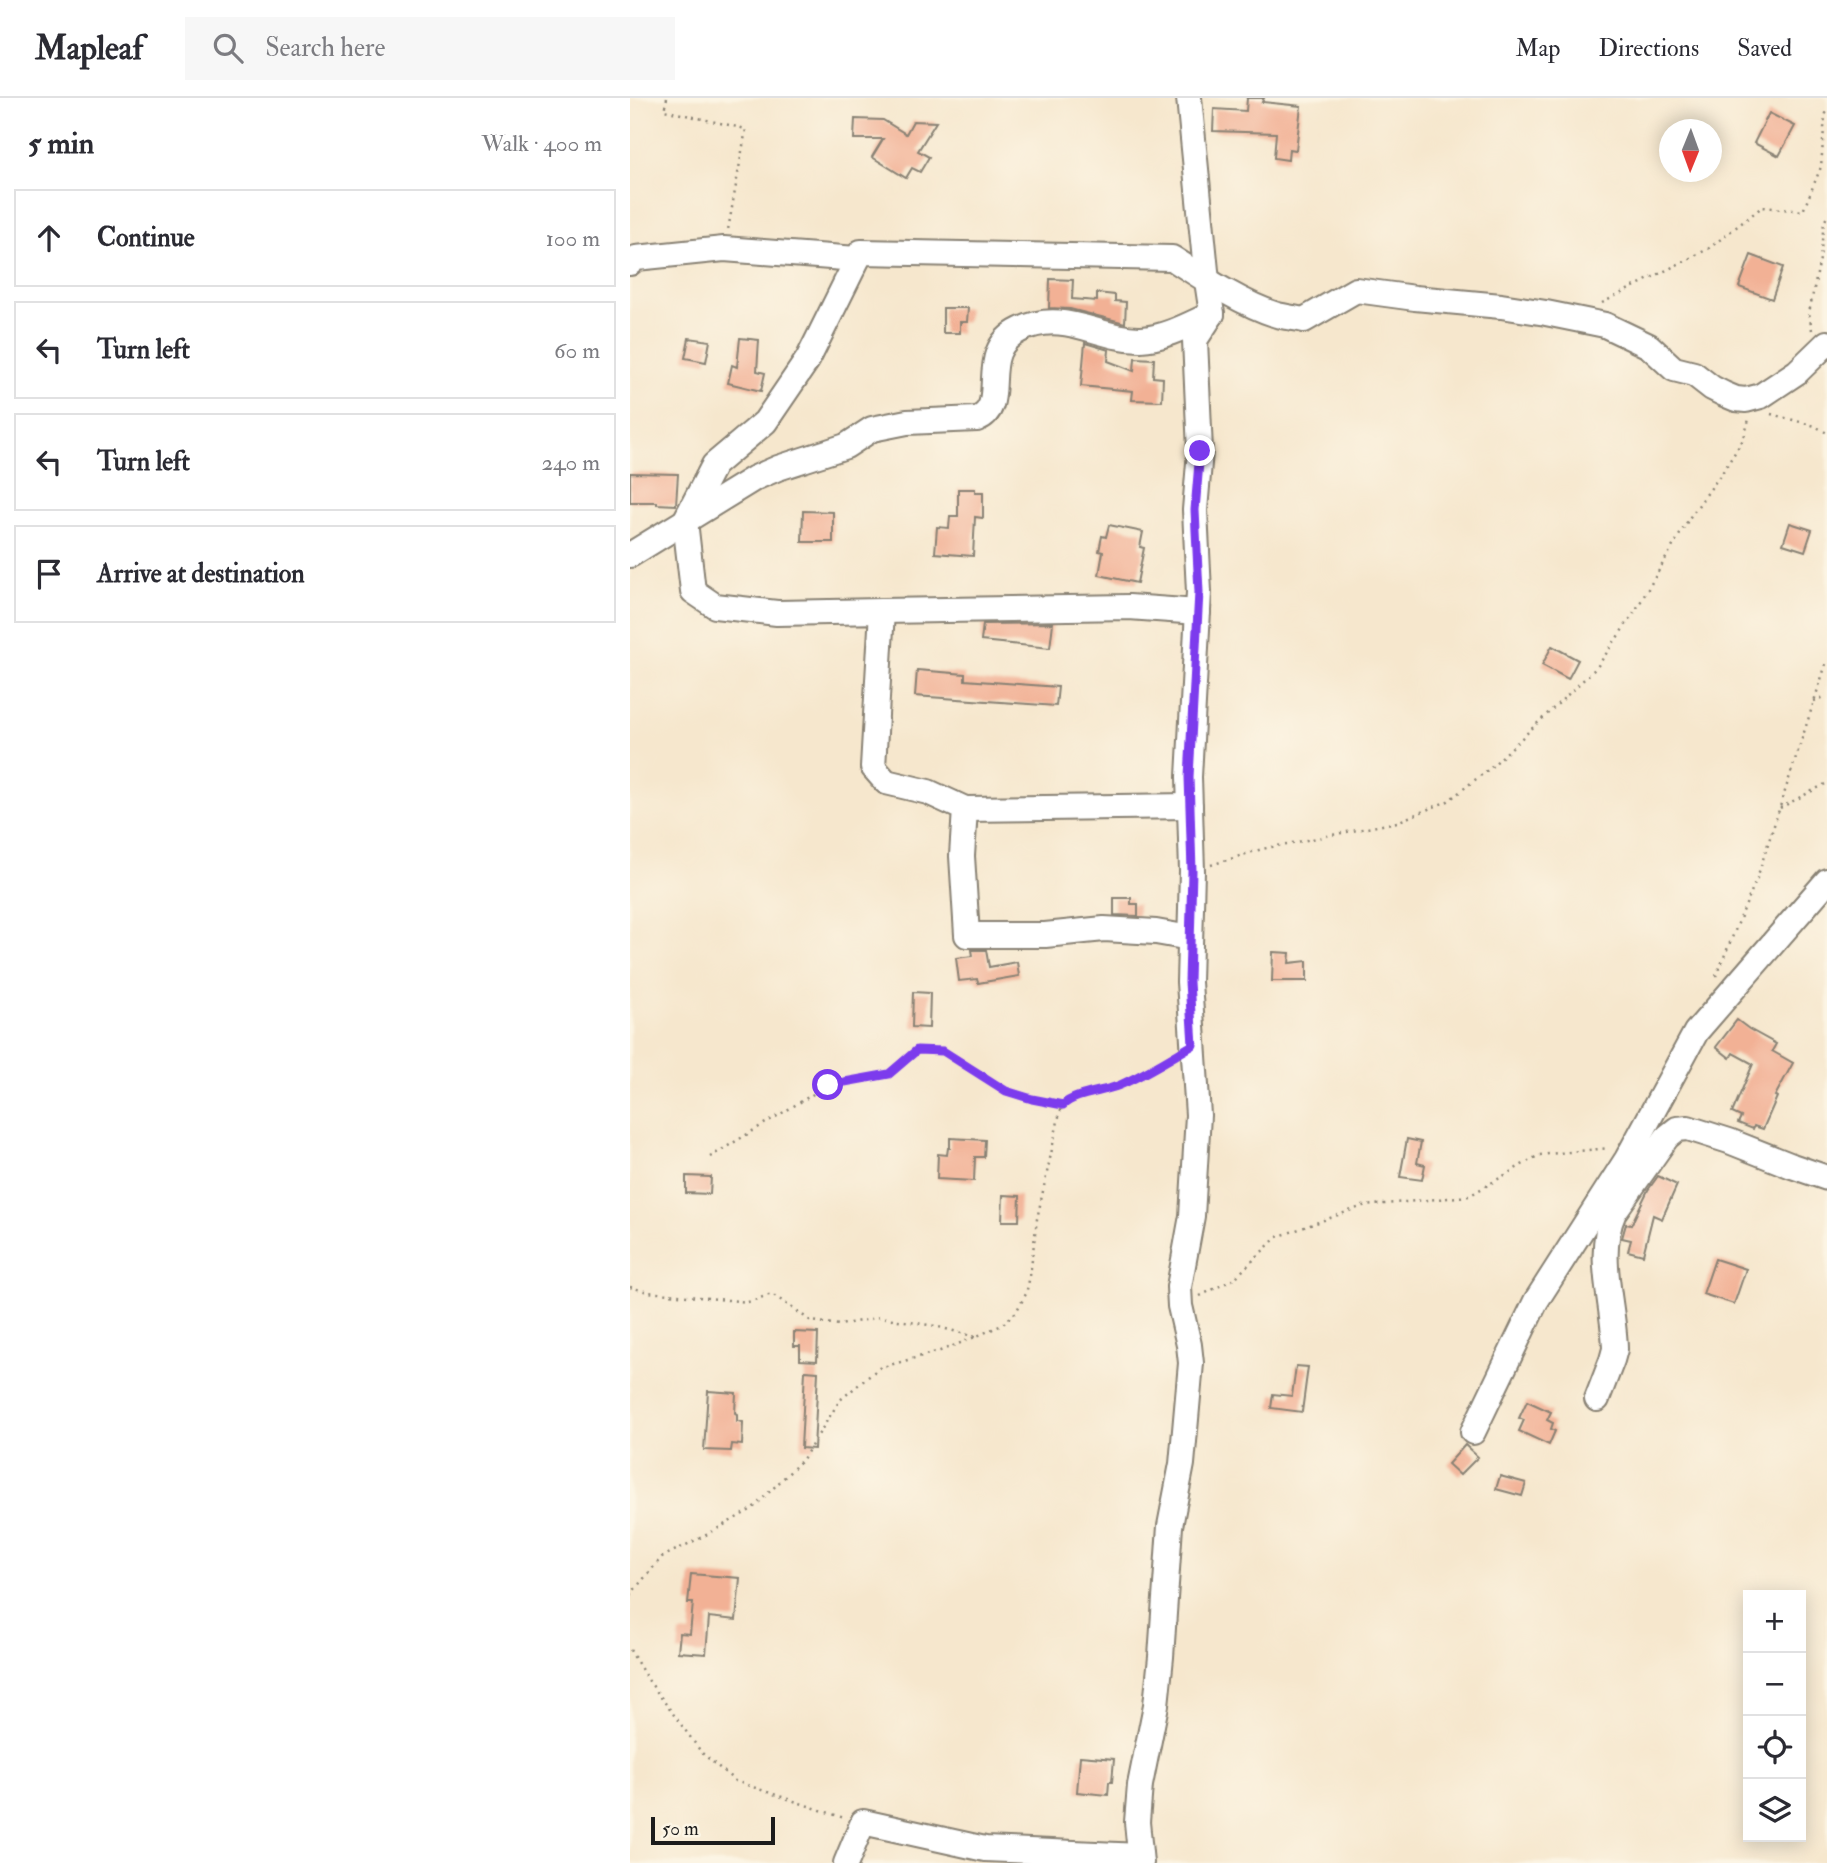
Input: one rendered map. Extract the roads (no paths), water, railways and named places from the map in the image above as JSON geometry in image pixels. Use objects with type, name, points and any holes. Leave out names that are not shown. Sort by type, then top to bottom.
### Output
[{"type":"street","points":[[846,1863],[863,1822],[985,1849],[1141,1860],[1137,1822],[1140,1785],[1156,1705],[1170,1526],[1182,1464],[1189,1394],[1190,1354],[1180,1306],[1180,1279],[1192,1216],[1198,1115],[1189,982],[1192,871],[1189,777],[1199,592],[1195,510],[1200,451],[1195,340],[1212,314],[1189,98]]},
{"type":"street","points":[[630,263],[636,258],[724,249],[858,259]]},
{"type":"street","points":[[1198,612],[1129,607],[778,613],[715,606],[693,591],[685,521],[714,465],[765,422],[807,359],[861,251],[1171,258],[1207,281],[1259,308],[1304,320],[1356,290],[1501,306],[1571,318],[1605,325],[1649,346],[1674,369],[1695,374],[1712,387],[1752,406],[1797,372],[1821,349]]},
{"type":"street","points":[[630,555],[755,478],[846,446],[872,429],[907,422],[982,417],[992,402],[998,351],[1002,342],[1020,330],[1058,322],[1141,339],[1167,334],[1212,314]]},
{"type":"street","points":[[882,611],[873,767],[886,782],[928,792],[965,809],[1190,806]]},
{"type":"street","points":[[965,809],[962,856],[967,936],[1045,935],[1104,929],[1156,932],[1190,938]]},
{"type":"street","points":[[1473,1432],[1536,1301],[1627,1159],[1696,1032],[1827,881]]},
{"type":"street","points":[[1597,1399],[1615,1349],[1606,1261],[1609,1223],[1667,1137],[1677,1129],[1688,1128],[1827,1178]]}]
